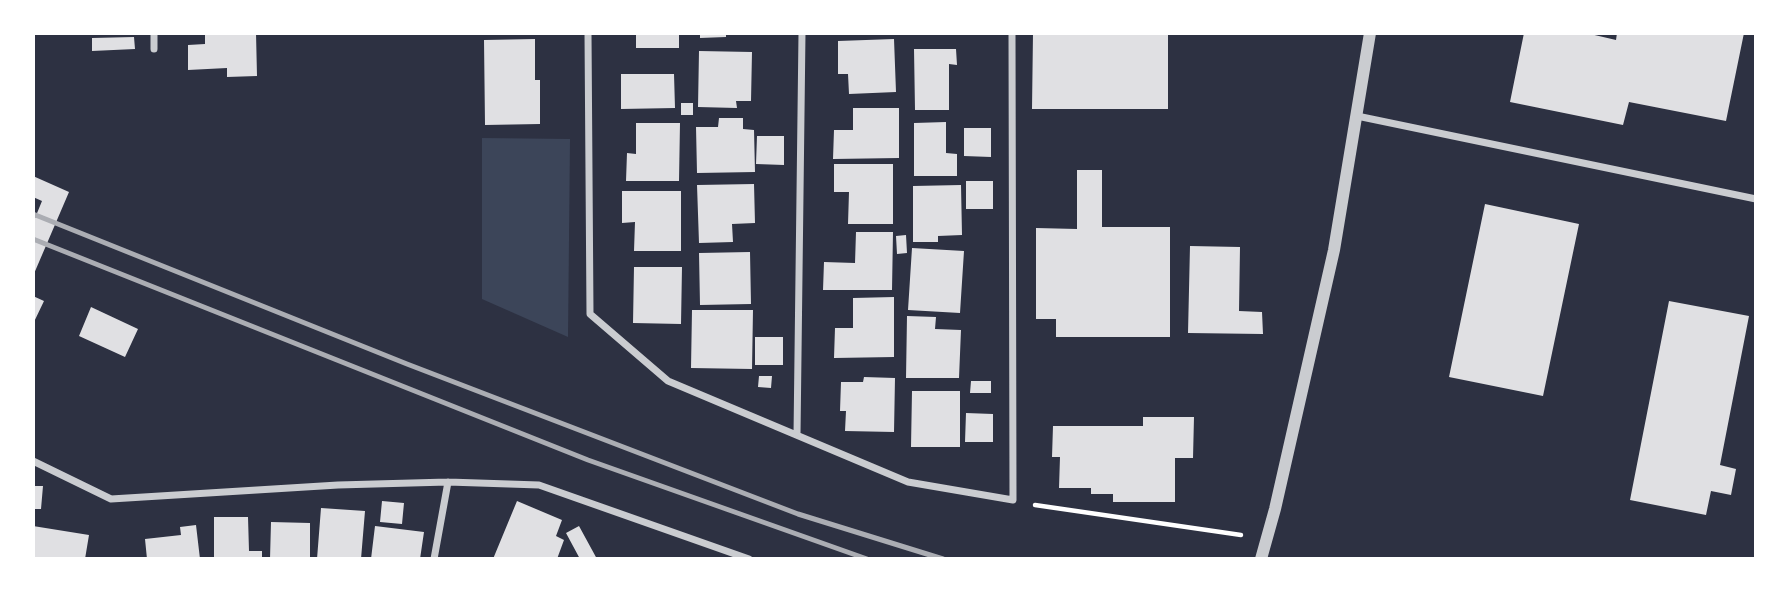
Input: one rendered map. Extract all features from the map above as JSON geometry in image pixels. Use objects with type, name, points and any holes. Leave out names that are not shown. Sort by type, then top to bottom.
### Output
[{"type":"street","points":[[154,33],[154,50]]},
{"type":"street","points":[[588,33],[590,314],[668,382],[908,482],[1013,500],[1013,33]]},
{"type":"street","points":[[797,435],[802,33]]},
{"type":"street","points":[[1261,559],[1334,250],[1370,33]]},
{"type":"street","points":[[1357,116],[1756,199]]},
{"type":"street","points":[[33,461],[111,499],[338,485],[448,482],[539,485],[749,559]]},
{"type":"street","points":[[434,559],[448,482]]},
{"type":"path","points":[[1013,500],[1266,539]]},
{"type":"shaded area","points":[[482,138],[570,139],[568,337],[482,299]]},
{"type":"building","points":[[205,33],[256,33],[257,76],[227,77],[227,68],[188,70],[188,45],[205,44]]},
{"type":"building","points":[[636,33],[679,33],[679,48],[636,48]]},
{"type":"building","points":[[700,33],[726,33],[726,37],[700,38]]},
{"type":"building","points":[[1033,33],[1168,33],[1168,109],[1032,109]]},
{"type":"building","points":[[1524,33],[1586,33],[1616,40],[1617,33],[1744,33],[1726,121],[1629,102],[1623,125],[1510,102]]},
{"type":"building","points":[[134,37],[135,49],[92,51],[92,38]]},
{"type":"building","points":[[535,39],[535,80],[540,80],[540,124],[485,125],[484,40]]},
{"type":"building","points":[[894,39],[896,92],[849,94],[848,74],[838,74],[838,41]]},
{"type":"building","points":[[914,49],[956,49],[957,65],[949,64],[949,110],[915,110]]},
{"type":"building","points":[[699,51],[752,52],[751,101],[736,101],[737,108],[698,107]]},
{"type":"building","points":[[621,74],[674,74],[675,108],[621,109]]},
{"type":"building","points":[[681,103],[693,103],[693,115],[681,115]]},
{"type":"building","points":[[853,108],[899,108],[899,158],[833,159],[834,130],[853,130]]},
{"type":"building","points":[[719,118],[743,118],[743,129],[754,130],[755,172],[697,173],[696,127],[718,127]]},
{"type":"building","points":[[946,122],[946,153],[957,154],[957,176],[914,176],[914,123]]},
{"type":"building","points":[[636,123],[680,123],[679,181],[626,181],[627,153],[636,154]]},
{"type":"building","points":[[964,128],[991,128],[991,157],[964,156]]},
{"type":"building","points":[[757,136],[784,136],[784,165],[756,164]]},
{"type":"building","points":[[834,164],[893,164],[893,224],[848,224],[849,192],[834,192]]},
{"type":"building","points":[[1077,170],[1102,170],[1102,227],[1170,227],[1170,337],[1056,337],[1056,319],[1036,319],[1036,228],[1077,229]]},
{"type":"building","points":[[33,176],[69,192],[33,276],[33,223],[42,201],[33,197]]},
{"type":"building","points":[[966,181],[993,181],[993,209],[966,209]]},
{"type":"building","points":[[754,184],[755,223],[732,224],[733,242],[699,243],[697,185]]},
{"type":"building","points":[[961,185],[962,235],[938,236],[938,242],[913,242],[913,186]]},
{"type":"building","points":[[622,191],[681,191],[681,251],[634,251],[635,222],[622,223]]},
{"type":"building","points":[[1485,204],[1579,224],[1543,396],[1449,377]]},
{"type":"building","points":[[856,232],[893,232],[892,290],[823,290],[824,262],[855,263]]},
{"type":"building","points":[[906,235],[907,253],[897,254],[896,236]]},
{"type":"building","points":[[1190,246],[1240,247],[1239,311],[1262,312],[1263,334],[1188,333]]},
{"type":"building","points":[[912,248],[964,251],[960,313],[908,310]]},
{"type":"building","points":[[750,252],[751,304],[700,305],[699,253]]},
{"type":"building","points":[[634,267],[682,267],[681,324],[633,323]]},
{"type":"building","points":[[33,296],[44,301],[33,324]]},
{"type":"building","points":[[894,297],[894,357],[834,358],[835,328],[853,328],[853,298]]},
{"type":"building","points":[[1669,301],[1749,316],[1720,465],[1736,469],[1731,495],[1711,491],[1706,515],[1630,500]]},
{"type":"building","points":[[91,307],[138,329],[125,357],[79,336]]},
{"type":"building","points":[[692,310],[753,310],[752,369],[691,368]]},
{"type":"building","points":[[907,316],[936,317],[935,329],[961,330],[959,378],[906,378]]},
{"type":"building","points":[[755,337],[783,337],[783,365],[755,365]]},
{"type":"building","points":[[759,376],[772,376],[771,388],[758,387]]},
{"type":"building","points":[[864,377],[895,378],[894,432],[845,431],[846,411],[840,411],[841,382],[863,382]]},
{"type":"building","points":[[971,381],[991,381],[991,393],[970,393]]},
{"type":"building","points":[[912,391],[960,391],[960,447],[911,447]]},
{"type":"building","points":[[966,413],[993,414],[993,442],[965,442]]},
{"type":"building","points":[[1143,417],[1194,417],[1193,458],[1175,458],[1175,502],[1113,502],[1113,494],[1091,494],[1091,488],[1059,488],[1060,457],[1052,457],[1053,426],[1143,426]]},
{"type":"building","points":[[33,486],[43,486],[41,509],[33,509]]},
{"type":"building","points":[[382,501],[404,503],[402,524],[380,522]]},
{"type":"building","points":[[517,501],[562,520],[556,536],[564,540],[557,559],[493,559]]},
{"type":"building","points":[[321,508],[365,511],[361,559],[317,559]]},
{"type":"building","points":[[214,517],[248,517],[249,551],[262,551],[262,559],[214,559]]},
{"type":"building","points":[[271,522],[310,523],[310,559],[270,559]]},
{"type":"building","points":[[196,525],[200,559],[147,559],[145,539],[181,535],[180,527]]},
{"type":"building","points":[[33,526],[89,535],[85,559],[33,559]]},
{"type":"building","points":[[375,526],[424,532],[420,559],[371,559]]},
{"type":"building","points":[[579,526],[597,559],[580,559],[566,533]]},
{"type":"railway","points":[[33,214],[407,364],[798,514],[943,559]]},
{"type":"railway","points":[[33,239],[588,460],[867,559]]}]
